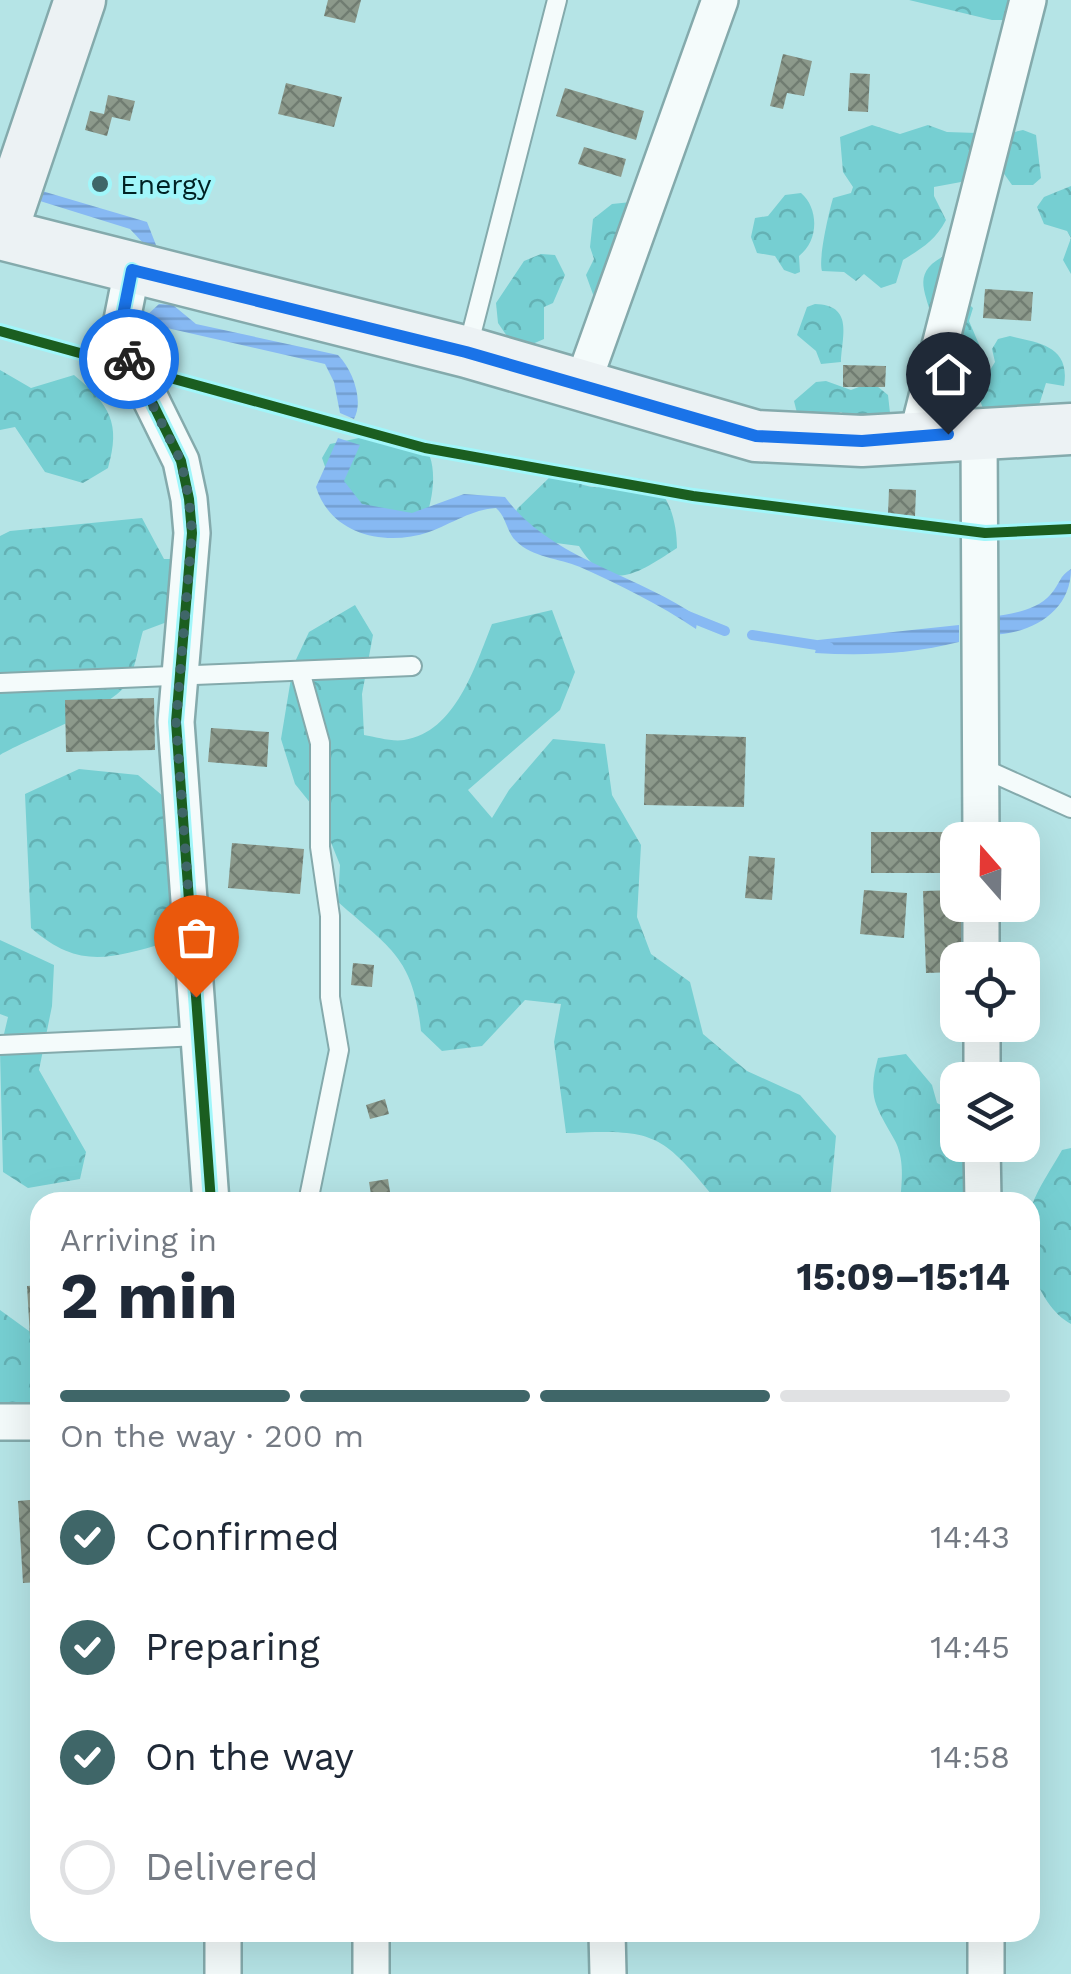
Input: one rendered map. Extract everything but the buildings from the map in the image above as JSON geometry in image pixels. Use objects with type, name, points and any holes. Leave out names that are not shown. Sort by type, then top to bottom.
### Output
[{"type":"main road","points":[[80,0],[0,234],[466,352],[756,436],[806,441],[1071,428]]},
{"type":"street","points":[[582,388],[720,0]]},
{"type":"street","points":[[917,436],[1028,0]]},
{"type":"street","points":[[132,270],[119,335],[181,461],[192,533],[176,722],[210,1192]]},
{"type":"street","points":[[979,432],[981,822]]},
{"type":"street","points":[[982,1162],[982,1192]]},
{"type":"street","points":[[0,1422],[30,1422]]},
{"type":"street","points":[[223,1942],[223,1974]]},
{"type":"street","points":[[370,1974],[371,1942]]},
{"type":"street","points":[[607,1942],[608,1974]]},
{"type":"street","points":[[986,1942],[986,1974]]},
{"type":"lane","points":[[466,352],[557,0]]},
{"type":"lane","points":[[0,682],[412,666]]},
{"type":"lane","points":[[300,670],[320,744],[330,997],[339,1050],[310,1192]]},
{"type":"lane","points":[[980,767],[1071,808]]},
{"type":"lane","points":[[0,1045],[199,1036]]},
{"type":"green space","points":[[909,0],[1009,0],[1005,20],[992,20]]},
{"type":"green space","points":[[872,125],[900,134],[928,125],[947,132],[977,133],[976,167],[961,182],[934,187],[934,196],[946,220],[942,227],[928,243],[903,260],[896,283],[881,288],[864,274],[856,281],[844,272],[822,271],[821,265],[833,198],[851,193],[853,187],[843,172],[840,137]]},
{"type":"green space","points":[[1023,130],[1036,135],[1041,178],[1033,185],[1012,185],[995,161],[1010,133]]},
{"type":"green space","points":[[1071,186],[1071,238],[1067,231],[1044,224],[1037,207],[1044,197]]},
{"type":"green space","points":[[801,193],[811,207],[814,224],[810,242],[799,256],[800,272],[795,274],[784,270],[775,256],[757,253],[751,237],[755,218],[768,216],[785,195]]},
{"type":"green space","points":[[641,201],[638,289],[607,303],[594,297],[586,275],[594,259],[590,247],[593,219],[612,204]]},
{"type":"green space","points":[[1071,238],[1071,274],[1063,260]]},
{"type":"green space","points":[[541,254],[555,255],[565,275],[553,303],[544,307],[544,339],[530,345],[509,339],[498,323],[496,303],[524,261]]},
{"type":"green space","points":[[942,257],[958,257],[961,297],[973,308],[969,321],[981,349],[973,360],[950,364],[952,388],[945,397],[935,397],[914,386],[911,365],[926,345],[932,328],[924,286],[926,271]]},
{"type":"green space","points":[[815,304],[836,310],[841,316],[841,362],[821,364],[816,351],[797,335],[807,307]]},
{"type":"green space","points":[[1010,336],[1040,344],[1057,354],[1065,372],[1064,386],[1046,383],[1039,405],[987,421],[977,391],[995,362],[992,349],[998,339]]},
{"type":"green space","points":[[0,370],[31,388],[74,375],[96,396],[109,416],[113,439],[108,468],[83,483],[45,472],[15,427],[0,430]]},
{"type":"green space","points":[[826,381],[851,390],[872,382],[888,395],[890,413],[884,419],[855,421],[841,412],[810,424],[799,421],[794,401],[816,382]]},
{"type":"green space","points":[[383,433],[417,440],[432,463],[428,511],[405,525],[337,501],[322,458],[330,444]]},
{"type":"green space","points":[[553,474],[594,487],[621,479],[648,481],[658,488],[671,510],[677,548],[649,566],[624,575],[601,571],[579,546],[556,543],[537,550],[514,518],[517,509]]},
{"type":"green space","points":[[142,518],[164,559],[198,559],[167,622],[143,631],[132,673],[117,694],[0,755],[0,536],[10,531]]},
{"type":"green space","points":[[355,605],[373,635],[362,694],[364,735],[404,740],[422,734],[450,711],[470,677],[492,624],[552,610],[575,672],[560,710],[468,790],[492,818],[509,790],[553,739],[605,744],[612,795],[641,845],[637,917],[651,954],[690,982],[703,1034],[747,1071],[800,1095],[836,1136],[831,1192],[709,1192],[683,1162],[655,1140],[620,1132],[566,1133],[554,1042],[561,1004],[525,1000],[482,1046],[442,1051],[421,1031],[412,986],[396,956],[338,902],[340,865],[320,815],[295,784],[281,739],[293,666],[309,632]]},
{"type":"green space","points":[[79,769],[138,775],[182,812],[192,902],[165,943],[95,957],[64,950],[31,928],[25,794]]},
{"type":"green space","points":[[0,940],[54,965],[52,1006],[39,1070],[86,1152],[80,1179],[28,1188],[3,1172],[0,1051],[8,1017],[0,1014]]},
{"type":"green space","points":[[906,1054],[932,1085],[940,1104],[940,1162],[973,1162],[968,1192],[901,1192],[900,1154],[878,1109],[873,1083],[878,1058]]},
{"type":"green space","points":[[1071,1148],[1071,1324],[1048,1303],[1040,1288],[1038,1192],[1062,1150]]},
{"type":"green space","points":[[0,1310],[30,1332],[30,1417],[0,1418]]},
{"type":"shaded area","points":[[42,191],[147,222],[156,245],[144,244],[130,229],[40,201]]},
{"type":"shaded area","points":[[159,304],[173,305],[196,324],[338,355],[355,386],[358,404],[354,419],[340,413],[334,382],[325,364],[132,320],[133,315],[145,317]]},
{"type":"shaded area","points":[[338,438],[360,445],[344,481],[362,504],[412,513],[464,494],[505,497],[524,518],[570,551],[698,617],[696,629],[610,581],[523,547],[496,508],[412,536],[378,537],[347,526],[323,503],[316,487]]},
{"type":"shaded area","points":[[1071,569],[1064,597],[1046,618],[1020,630],[991,635],[992,617],[1038,604]]},
{"type":"shaded area","points":[[959,625],[959,642],[941,646],[887,653],[815,653],[818,640]]},
{"type":"waterway","points":[[685,615],[725,631]]},
{"type":"waterway","points":[[752,635],[829,647]]},
{"type":"cycle path","points":[[132,270],[119,335],[181,461],[192,533],[176,722],[210,1192]]},
{"type":"cycle path","points":[[0,331],[425,448],[693,496],[985,533],[1071,529]]},
{"type":"way so far","points":[[129,359],[181,461],[189,499],[192,533],[176,722],[196,997]]},
{"type":"place","name":"Energy","points":[[100,184]]},
{"type":"route","points":[[129,359],[119,335],[132,270],[466,352],[756,436],[862,441],[948,434]]}]
